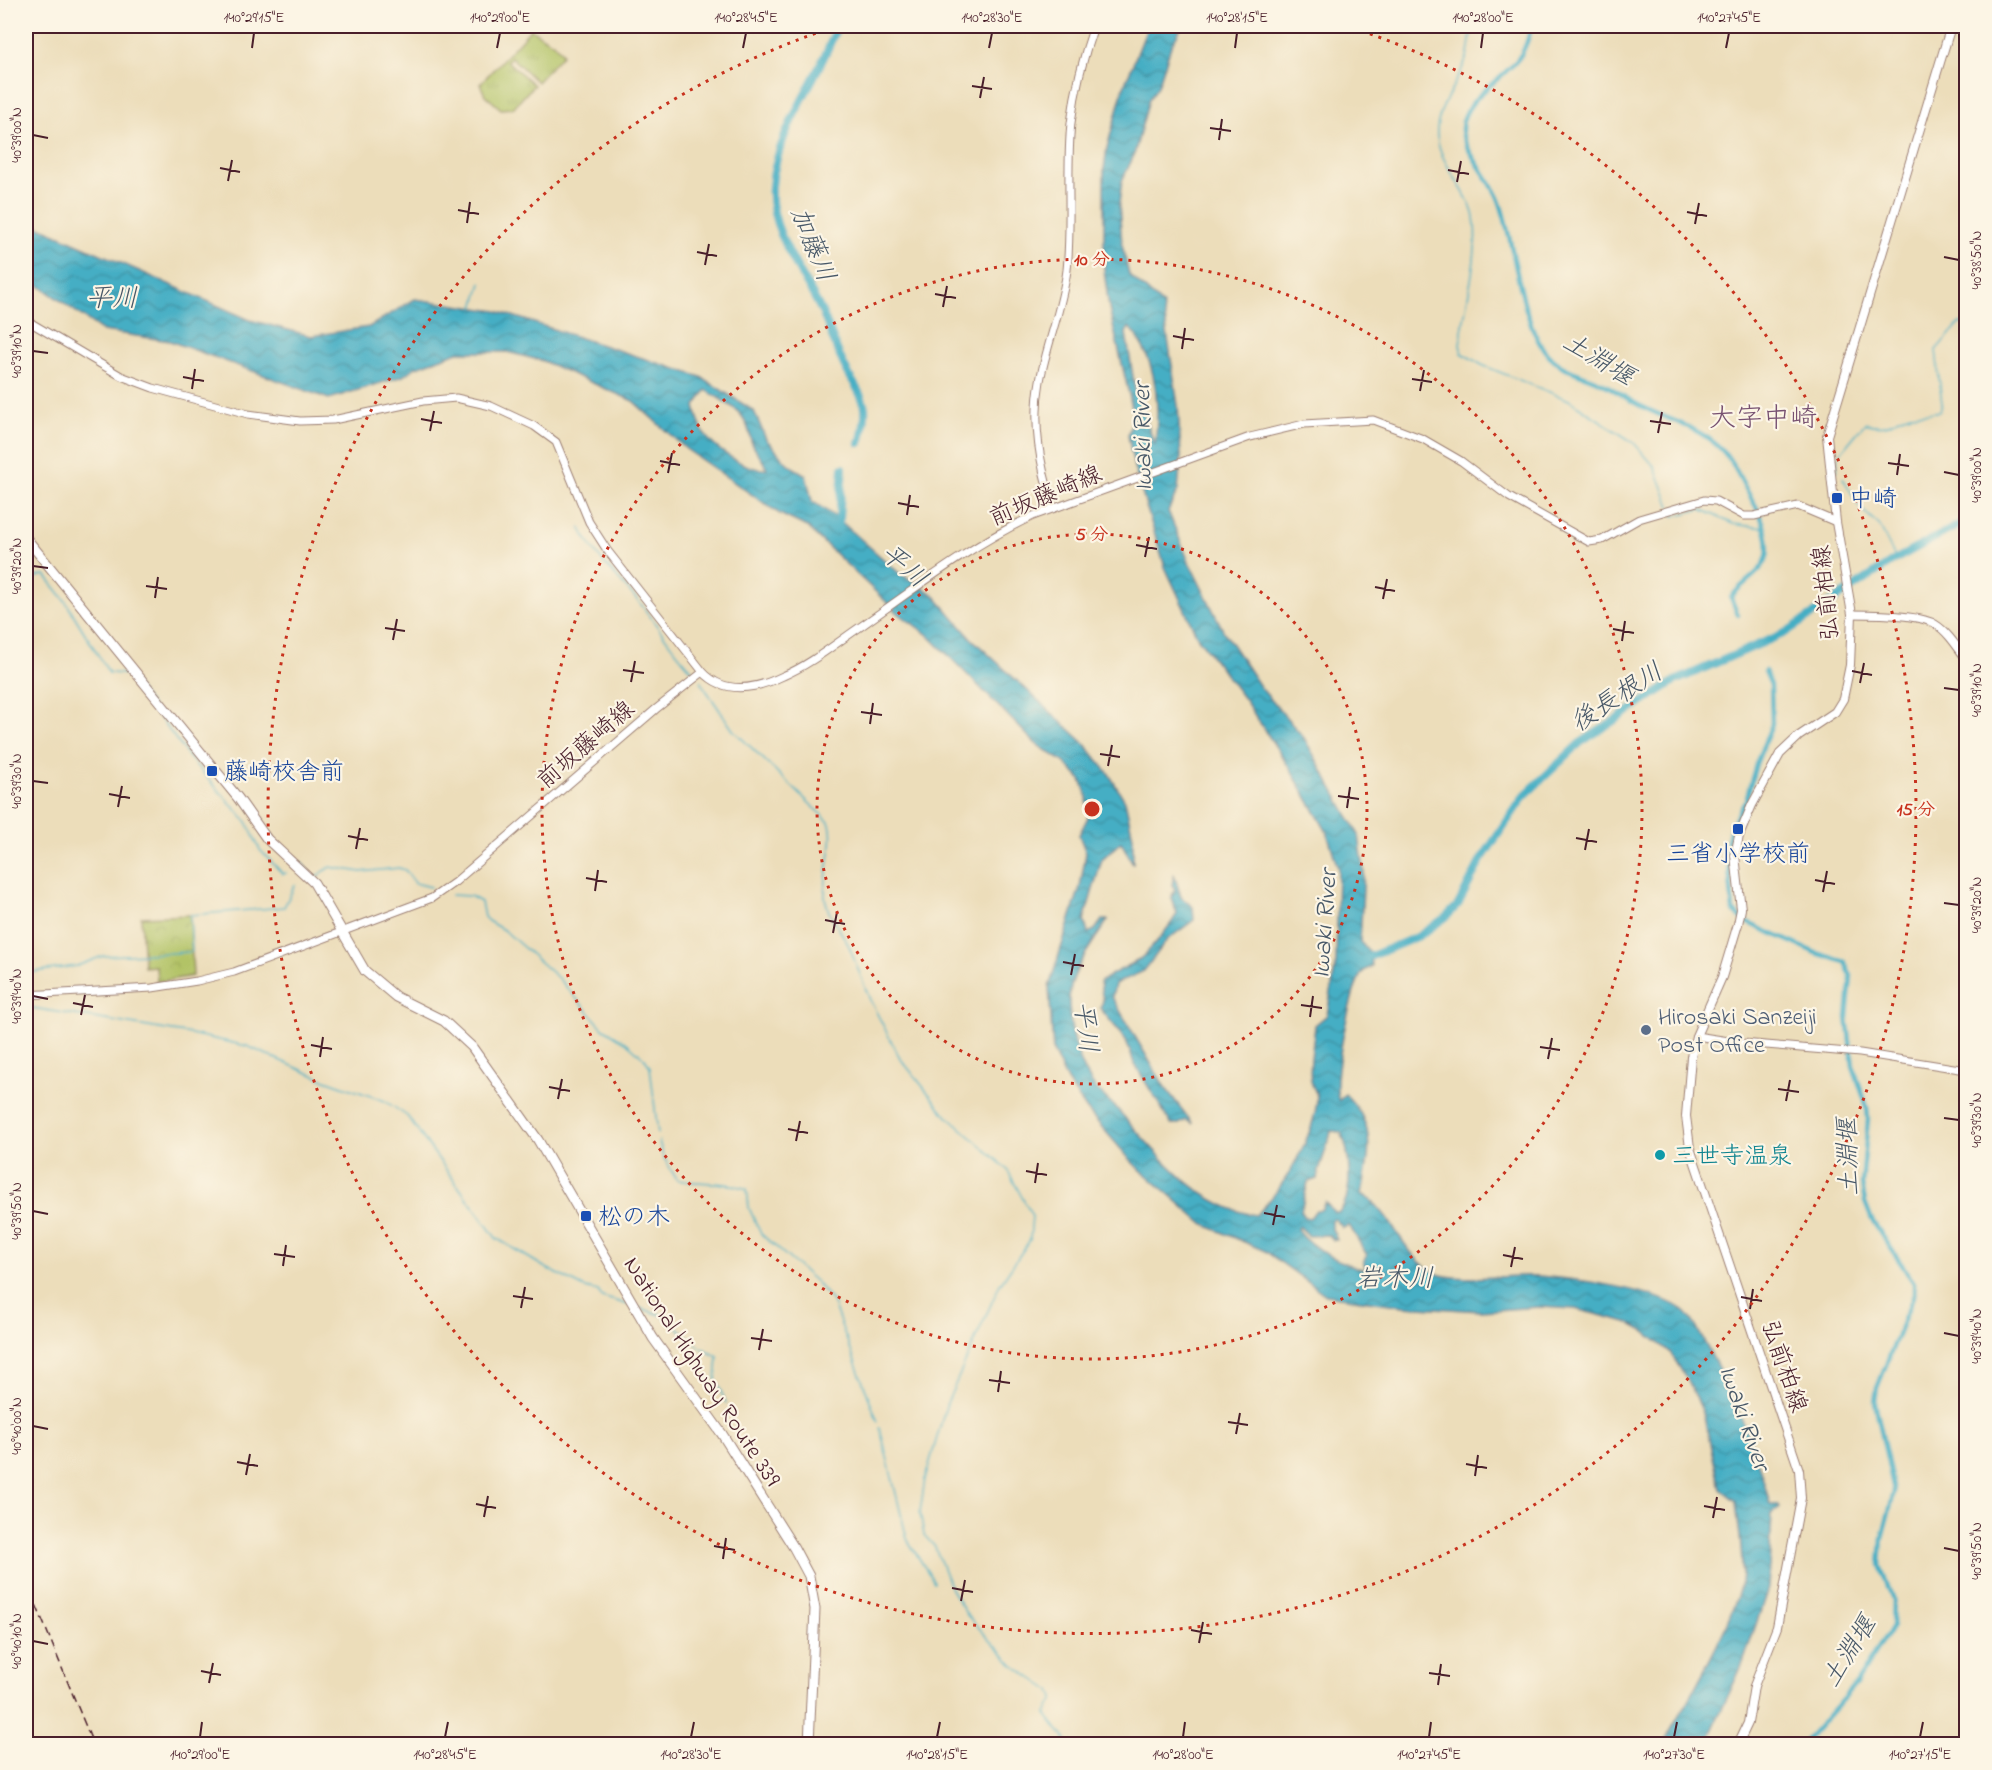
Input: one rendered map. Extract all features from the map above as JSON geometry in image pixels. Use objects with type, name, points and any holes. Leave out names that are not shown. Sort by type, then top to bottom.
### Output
[{"type":"highway","name":"National Highway Route 339","points":[[26,538],[238,798],[267,839],[314,883],[344,932],[358,961],[378,985],[396,997],[444,1021],[458,1032],[511,1101],[563,1180],[653,1338],[716,1424],[806,1568],[812,1586],[815,1609],[809,1744]]},
{"type":"main road","points":[[1053,507],[1039,456],[1037,402],[1042,371],[1062,302],[1067,268],[1071,124],[1079,78],[1094,26]]},
{"type":"main road","name":"弘前柏線","points":[[1738,1744],[1748,1723],[1755,1686],[1777,1626],[1798,1517],[1801,1484],[1799,1470],[1690,1148],[1686,1116],[1688,1083],[1696,1036],[1722,977],[1738,924],[1741,909],[1735,855],[1739,836],[1752,805],[1780,754],[1794,740],[1828,718],[1840,706],[1850,665],[1851,612],[1846,569],[1836,522],[1827,442],[1829,426],[1951,26]]},
{"type":"main road","points":[[26,320],[121,376],[153,388],[248,414],[300,421],[333,420],[423,401],[456,398],[491,406],[534,426],[556,442],[589,522],[607,550],[703,672]]},
{"type":"main road","name":"前坂藤崎線","points":[[26,994],[152,988],[197,981],[234,972],[432,898],[450,886],[656,709],[703,672],[711,681],[728,687],[763,683],[804,665],[1001,531],[1053,507],[1250,437],[1294,426],[1356,419],[1373,420],[1424,439],[1461,461],[1509,497],[1577,538],[1588,542],[1602,540],[1639,519],[1704,500],[1716,501],[1744,516],[1760,515],[1798,506],[1836,522]]},
{"type":"main road","points":[[1851,612],[1933,622],[1966,659]]},
{"type":"main road","points":[[1696,1036],[1860,1053],[1966,1071]]},
{"type":"green space","points":[[531,29],[552,43],[563,54],[537,82],[511,57],[507,61],[534,85],[513,108],[501,109],[485,95],[480,84]]},
{"type":"green space","points":[[190,915],[193,976],[157,982],[156,966],[144,967],[141,917]]},
{"type":"water","points":[[1148,26],[1182,26],[1171,46],[1158,86],[1149,99],[1134,155],[1122,181],[1119,204],[1122,244],[1129,275],[1163,305],[1178,406],[1181,456],[1178,490],[1168,511],[1189,562],[1224,632],[1261,688],[1304,738],[1359,835],[1364,871],[1360,942],[1370,952],[1372,966],[1361,974],[1352,999],[1343,1038],[1337,1091],[1339,1101],[1345,1094],[1355,1106],[1363,1117],[1367,1129],[1367,1166],[1362,1194],[1383,1212],[1414,1256],[1435,1273],[1471,1278],[1539,1276],[1615,1286],[1655,1297],[1684,1311],[1691,1318],[1717,1364],[1735,1403],[1758,1463],[1770,1505],[1778,1505],[1780,1508],[1772,1514],[1768,1589],[1743,1663],[1706,1744],[1663,1744],[1709,1660],[1731,1612],[1739,1591],[1742,1574],[1741,1547],[1736,1501],[1720,1488],[1703,1412],[1687,1379],[1670,1352],[1644,1331],[1627,1322],[1575,1309],[1539,1307],[1480,1311],[1404,1306],[1326,1295],[1265,1251],[1203,1224],[1134,1164],[1087,1110],[1067,1081],[1053,1051],[1049,987],[1080,887],[1086,853],[1079,835],[1088,817],[1087,796],[1081,780],[1064,762],[1036,744],[928,635],[898,613],[807,527],[780,514],[686,449],[633,401],[543,361],[507,352],[458,352],[414,368],[403,376],[329,399],[170,341],[103,331],[26,276],[26,221],[250,320],[311,336],[369,327],[415,299],[497,311],[701,377],[754,411],[766,439],[789,465],[806,475],[812,501],[837,518],[899,573],[933,594],[971,638],[1083,742],[1109,774],[1125,801],[1133,837],[1133,864],[1121,842],[1102,859],[1084,920],[1088,933],[1095,930],[1102,920],[1108,920],[1082,960],[1072,982],[1069,1005],[1078,1053],[1085,1072],[1096,1088],[1179,1175],[1215,1201],[1235,1210],[1256,1215],[1287,1177],[1304,1145],[1315,1113],[1317,1098],[1310,1075],[1311,1061],[1315,1025],[1327,1015],[1336,963],[1338,869],[1327,832],[1289,767],[1245,700],[1198,638],[1165,567],[1134,467],[1128,435],[1134,416],[1109,308],[1104,270],[1104,169],[1107,148],[1123,89]],"holes":[[[1129,327],[1139,340],[1146,353],[1155,383],[1157,398],[1155,445],[1135,389],[1126,333]],[[706,390],[736,410],[745,422],[752,443],[767,469],[751,467],[715,446],[702,430],[695,406]],[[1331,1131],[1341,1132],[1347,1150],[1349,1185],[1344,1205],[1339,1212],[1334,1212],[1325,1202],[1321,1210],[1316,1210],[1310,1218],[1305,1217],[1301,1211],[1308,1182],[1317,1179]],[[1335,1219],[1343,1228],[1349,1225],[1367,1255],[1363,1262],[1367,1270],[1319,1250],[1297,1229],[1299,1226],[1309,1236],[1329,1235],[1333,1240],[1337,1240],[1332,1229],[1332,1220]]]},
{"type":"water","points":[[1174,874],[1181,897],[1193,907],[1194,920],[1167,940],[1144,971],[1115,984],[1112,997],[1164,1086],[1193,1124],[1186,1120],[1179,1124],[1171,1124],[1134,1063],[1126,1040],[1100,1008],[1103,1001],[1100,982],[1141,958],[1175,918],[1177,913],[1171,898],[1175,889],[1172,885]]},
{"type":"waterway","name":"加藤川","points":[[837,26],[782,144],[775,164],[772,203],[781,235],[822,312],[843,364],[862,398],[865,416],[859,443]]},
{"type":"waterway","points":[[1472,26],[1467,57],[1441,111],[1437,129],[1445,162],[1464,192],[1473,213],[1475,227],[1474,260],[1460,345],[1462,353],[1482,365],[1569,400],[1634,443],[1655,467],[1670,506]]},
{"type":"waterway","name":"土淵堰","points":[[1532,26],[1518,59],[1484,90],[1469,108],[1462,128],[1466,145],[1499,200],[1525,306],[1532,327],[1551,358],[1569,370],[1604,384],[1638,405],[1702,434],[1719,447],[1733,466],[1760,514],[1768,547],[1762,567],[1731,598],[1738,615]]},
{"type":"waterway","points":[[474,308],[481,283]]},
{"type":"waterway","points":[[1837,471],[1837,457],[1865,423],[1881,426],[1911,414],[1940,411],[1942,404],[1936,350],[1960,323],[1966,324]]},
{"type":"waterway","name":"加藤川","points":[[838,530],[843,468]]},
{"type":"waterway","points":[[1843,478],[1860,508],[1879,525],[1896,559]]},
{"type":"waterway","points":[[1673,513],[1674,516],[1701,509],[1733,524],[1764,528]]},
{"type":"waterway","name":"後長根川","points":[[1362,960],[1419,936],[1446,917],[1458,905],[1481,860],[1524,796],[1580,743],[1675,681],[1785,633],[1896,559],[1966,521]]},
{"type":"waterway","points":[[580,527],[601,559],[643,607],[694,672]]},
{"type":"waterway","points":[[26,579],[45,575],[64,599],[109,673],[126,674],[131,678],[188,756],[247,822],[260,850],[283,874],[286,873]]},
{"type":"waterway","name":"土淵堰","points":[[1765,671],[1771,685],[1772,724],[1756,764],[1746,800],[1731,826],[1727,845],[1733,911],[1748,923],[1816,953],[1845,962],[1851,976],[1847,1017],[1853,1066],[1867,1107],[1862,1184],[1865,1202],[1872,1220],[1914,1283],[1914,1294],[1877,1388],[1875,1402],[1894,1492],[1882,1538],[1880,1565],[1893,1600],[1892,1626],[1856,1684],[1803,1744]]},
{"type":"waterway","points":[[700,681],[733,730],[829,822],[831,848],[825,898],[829,912],[849,946],[870,1000],[900,1058],[945,1114],[1007,1169],[1032,1216],[1030,1240],[1000,1284],[947,1403],[925,1479],[920,1512],[924,1535],[935,1547],[951,1589],[967,1615],[1013,1665],[1051,1691],[1054,1698],[1046,1714],[1069,1744]]},
{"type":"waterway","points":[[301,862],[310,874]]},
{"type":"waterway","points":[[315,878],[330,867],[361,872],[399,868],[405,870],[415,883],[431,887]]},
{"type":"waterway","points":[[26,973],[77,966],[103,956],[192,952],[190,915],[284,907],[295,885]]},
{"type":"waterway","points":[[451,895],[470,896],[481,902],[484,917],[488,921],[505,931],[558,978],[603,1028],[627,1043],[645,1059],[650,1067],[658,1134]]},
{"type":"waterway","points":[[26,1007],[191,1034],[247,1046],[320,1078],[385,1101],[407,1116],[496,1238],[544,1267],[585,1288],[598,1291],[602,1297],[629,1305]]},
{"type":"waterway","points":[[659,1141],[663,1156],[677,1180],[747,1189],[749,1208],[761,1234],[815,1281],[832,1301],[878,1422]]},
{"type":"waterway","points":[[639,1308],[662,1315],[700,1347],[718,1357],[716,1380],[726,1403]]},
{"type":"waterway","points":[[880,1428],[907,1539],[934,1582]]},
{"type":"railway","points":[[26,1580],[93,1744]]},
{"type":"place","name":"中崎","points":[[1837,498]]},
{"type":"place","name":"藤崎校舎前","points":[[212,771]]},
{"type":"place","name":"三省小学校前","points":[[1738,829]]},
{"type":"place","name":"Hirosaki Sanzeiji Post Office","points":[[1646,1030]]},
{"type":"place","name":"三世寺温泉","points":[[1660,1155]]},
{"type":"place","name":"松の木","points":[[586,1216]]},
{"type":"district","name":"大字中崎","points":[[1763,417]]},
{"type":"water label","name":"平川","points":[[112,297]]},
{"type":"water label","name":"Iwaki River","points":[[1141,437]]},
{"type":"water label","name":"平川","points":[[905,565]]},
{"type":"water label","name":"Iwaki River","points":[[1323,924]]},
{"type":"water label","name":"平川","points":[[1087,1027]]},
{"type":"water label","name":"岩木川","points":[[1395,1277]]},
{"type":"water label","name":"Iwaki River","points":[[1746,1417]]}]
